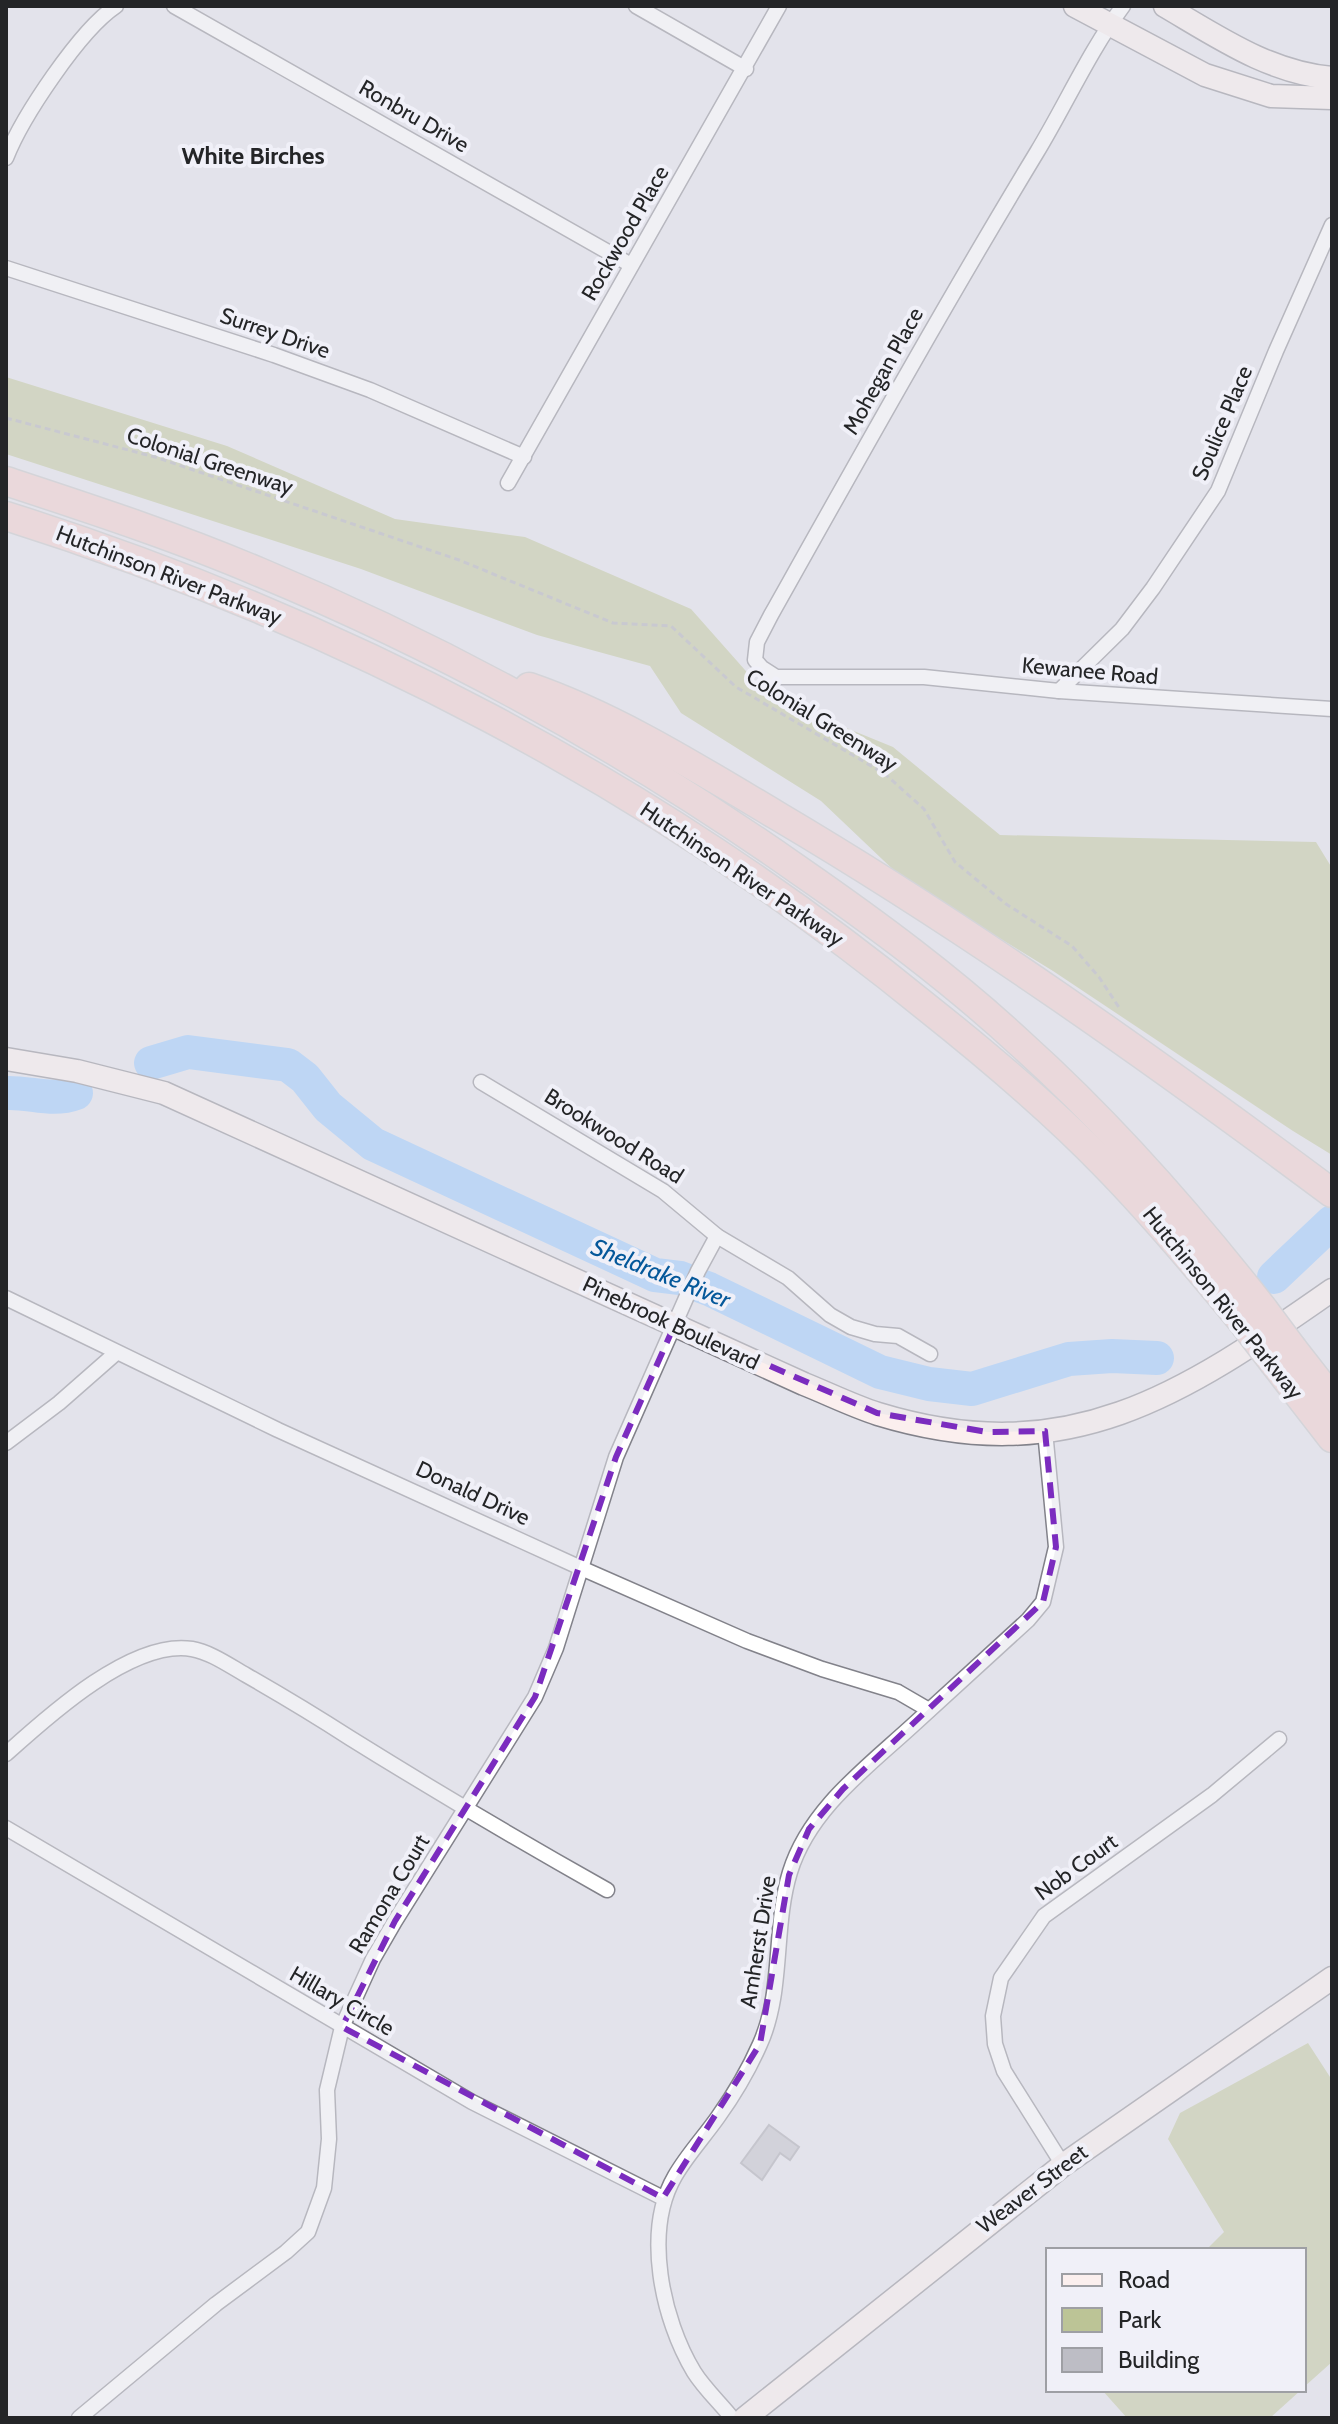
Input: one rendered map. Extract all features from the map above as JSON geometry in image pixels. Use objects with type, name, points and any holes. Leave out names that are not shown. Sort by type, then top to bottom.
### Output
[{"type":"highway","name":"Hutchinson River Parkway","points":[[6,481],[129,522],[259,571],[449,659],[581,731],[689,795],[859,912],[1021,1044],[1123,1144],[1189,1217],[1283,1356],[1332,1438]]},
{"type":"highway","name":"Hutchinson River Parkway","points":[[6,516],[215,589],[410,676],[534,742],[717,852],[891,978],[1041,1104],[1104,1163],[1255,1318]]},
{"type":"highway","points":[[449,659],[572,702],[697,769],[818,840],[1064,999],[1182,1081],[1332,1193]]},
{"type":"highway","name":"Hutchinson River Parkway","points":[[1283,1356],[1332,1399]]},
{"type":"street","points":[[6,158],[38,97],[96,25],[116,6]]},
{"type":"street","name":"Ronbru Drive","points":[[174,6],[631,265]]},
{"type":"street","points":[[636,6],[746,69]]},
{"type":"street","name":"Rockwood Place","points":[[508,483],[746,69],[779,6]]},
{"type":"street","points":[[1075,6],[1205,75],[1271,96],[1332,98]]},
{"type":"street","points":[[1109,25],[1123,6]]},
{"type":"street","points":[[1165,6],[1256,59],[1315,77],[1332,78]]},
{"type":"street","name":"Mohegan Place","points":[[845,677],[776,677],[755,660],[757,642],[953,292],[1057,119],[1109,25]]},
{"type":"street","name":"Soulice Place","points":[[1059,691],[1122,629],[1218,491],[1332,225]]},
{"type":"street","name":"Surrey Drive","points":[[6,268],[274,355],[370,390],[524,457]]},
{"type":"street","name":"Kewanee Road","points":[[845,677],[924,677],[1059,691],[1332,709]]},
{"type":"street","name":"Pinebrook Boulevard","points":[[6,1059],[77,1071],[164,1093],[804,1384],[877,1413],[959,1430],[1045,1431],[1121,1414],[1171,1393],[1245,1351],[1332,1290]]},
{"type":"street","name":"Brookwood Road","points":[[481,1082],[663,1191],[717,1236],[788,1278],[830,1315],[851,1327],[898,1336],[930,1354]]},
{"type":"street","points":[[675,1324],[717,1236]]},
{"type":"street","name":"Donald Drive","points":[[6,1298],[278,1430],[581,1568],[747,1641],[822,1669],[898,1692],[929,1710]]},
{"type":"street","name":"Ramona Court","points":[[79,2418],[308,2232],[324,2188],[329,2139],[327,2090],[342,2027],[373,1959],[535,1697],[556,1648],[616,1457],[675,1324]]},
{"type":"street","points":[[6,1443],[59,1403],[116,1353]]},
{"type":"street","name":"Amherst Drive","points":[[732,2418],[694,2372],[669,2318],[662,2291],[659,2229],[663,2198],[676,2174],[720,2115],[760,2044],[770,2017],[789,1875],[809,1829],[843,1789],[1028,1620],[1043,1602],[1056,1547],[1045,1431]]},
{"type":"street","points":[[6,1754],[100,1677],[129,1661],[162,1650],[192,1648],[225,1663],[298,1705],[466,1810],[607,1890]]},
{"type":"street","name":"Nob Court","points":[[1063,2165],[1004,2071],[995,2044],[993,2016],[1001,1978],[1044,1916],[1212,1795],[1279,1739]]},
{"type":"street","name":"Hillary Circle","points":[[6,1828],[472,2102],[663,2198]]},
{"type":"street","name":"Weaver Street","points":[[745,2418],[1063,2165],[1332,1978]]},
{"type":"path","name":"Colonial Greenway","points":[[6,418],[155,457],[459,560],[613,623],[671,626],[736,687],[885,774],[924,809],[955,862],[1006,904],[1072,946],[1121,1009]]},
{"type":"highlighted area","points":[[675,1324],[877,1413],[987,1432],[1045,1431],[1056,1547],[1043,1602],[843,1789],[809,1829],[789,1875],[760,2044],[663,2198],[342,2027],[395,1921],[535,1697],[616,1457]]},
{"type":"green space","points":[[6,377],[227,446],[395,519],[525,537],[691,609],[768,696],[893,747],[1000,835],[1316,842],[1332,868],[1332,1155],[1053,971],[903,879],[821,801],[681,713],[650,666],[537,635],[361,569],[6,454]]},
{"type":"green space","points":[[1308,2043],[1332,2080],[1332,2362],[1306,2385],[1306,2248],[1208,2248],[1224,2232],[1168,2139],[1180,2113]]},
{"type":"green space","points":[[1104,2392],[1299,2392],[1270,2418],[1127,2418]]},
{"type":"building","points":[[769,2125],[799,2147],[790,2160],[780,2153],[762,2180],[741,2163]]},
{"type":"waterway","name":"Sheldrake River","points":[[151,1063],[188,1052],[288,1065],[305,1078],[328,1107],[373,1144],[655,1275],[680,1278],[709,1289],[880,1372],[929,1384],[972,1389],[1069,1359],[1112,1356],[1157,1358]]},
{"type":"waterway","name":"Sheldrake River","points":[[6,1093],[50,1097],[76,1093]]},
{"type":"waterway","name":"Sheldrake River","points":[[1274,1277],[1332,1222]]},
{"type":"district","name":"White Birches","points":[[253,155]]}]
